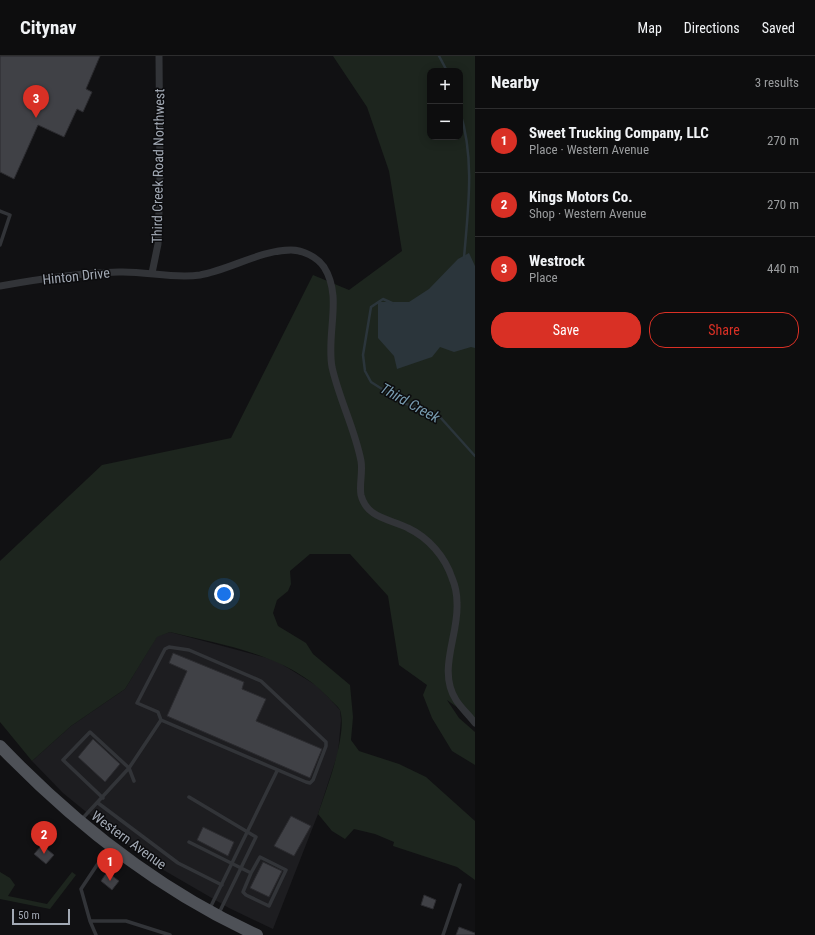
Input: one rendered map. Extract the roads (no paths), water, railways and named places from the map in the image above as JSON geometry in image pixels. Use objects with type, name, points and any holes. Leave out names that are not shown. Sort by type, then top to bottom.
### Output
[{"type":"main road","name":"Western Avenue","points":[[0,746],[48,794],[109,846],[144,871],[251,934]]},
{"type":"street","name":"Third Creek Road Northwest","points":[[152,273],[158,244],[160,175],[159,56]]},
{"type":"street","points":[[152,273],[177,276],[200,275],[224,269],[247,260],[291,250],[308,254],[322,264],[331,280],[334,294],[331,336],[332,366],[350,419],[361,462],[362,496],[370,511],[387,521],[407,527],[422,536],[437,550],[452,578],[457,604],[447,672],[455,698],[475,722]]},
{"type":"street","name":"Hinton Drive","points":[[0,286],[24,281],[119,272],[152,273]]},
{"type":"lane","points":[[0,211],[10,215],[0,245]]},
{"type":"lane","points":[[169,647],[189,650],[261,681],[326,742],[316,772],[310,782],[278,770],[161,720],[158,712],[138,703],[165,649],[169,647]]},
{"type":"lane","points":[[79,822],[103,798],[129,768],[161,720]]},
{"type":"lane","points":[[103,798],[63,760],[90,732],[129,768],[134,781]]},
{"type":"lane","points":[[213,913],[222,885],[278,770]]},
{"type":"lane","points":[[189,798],[256,837],[241,868],[213,913]]},
{"type":"lane","points":[[98,803],[178,863],[222,885]]},
{"type":"lane","points":[[189,842],[251,873]]},
{"type":"lane","points":[[96,935],[90,921],[81,890],[109,846]]},
{"type":"lane","points":[[260,857],[286,870],[269,906],[246,895],[243,892],[251,873],[260,857]]},
{"type":"lane","points":[[443,935],[460,885]]},
{"type":"lane","points":[[90,921],[126,921],[170,935]]},
{"type":"waterway","name":"Third Creek","points":[[439,56],[445,68]]},
{"type":"waterway","name":"Third Creek","points":[[463,123],[468,148],[469,166],[464,258]]},
{"type":"waterway","name":"Third Creek","points":[[392,303],[383,299],[371,307],[363,355],[365,371],[371,382],[404,403],[440,417],[475,456]]},
{"type":"place","name":"Westrock","points":[[36,118]]},
{"type":"place","name":"Kings Motors Co.","points":[[44,854]]},
{"type":"place","name":"Sweet Trucking Company, LLC","points":[[110,881]]}]
